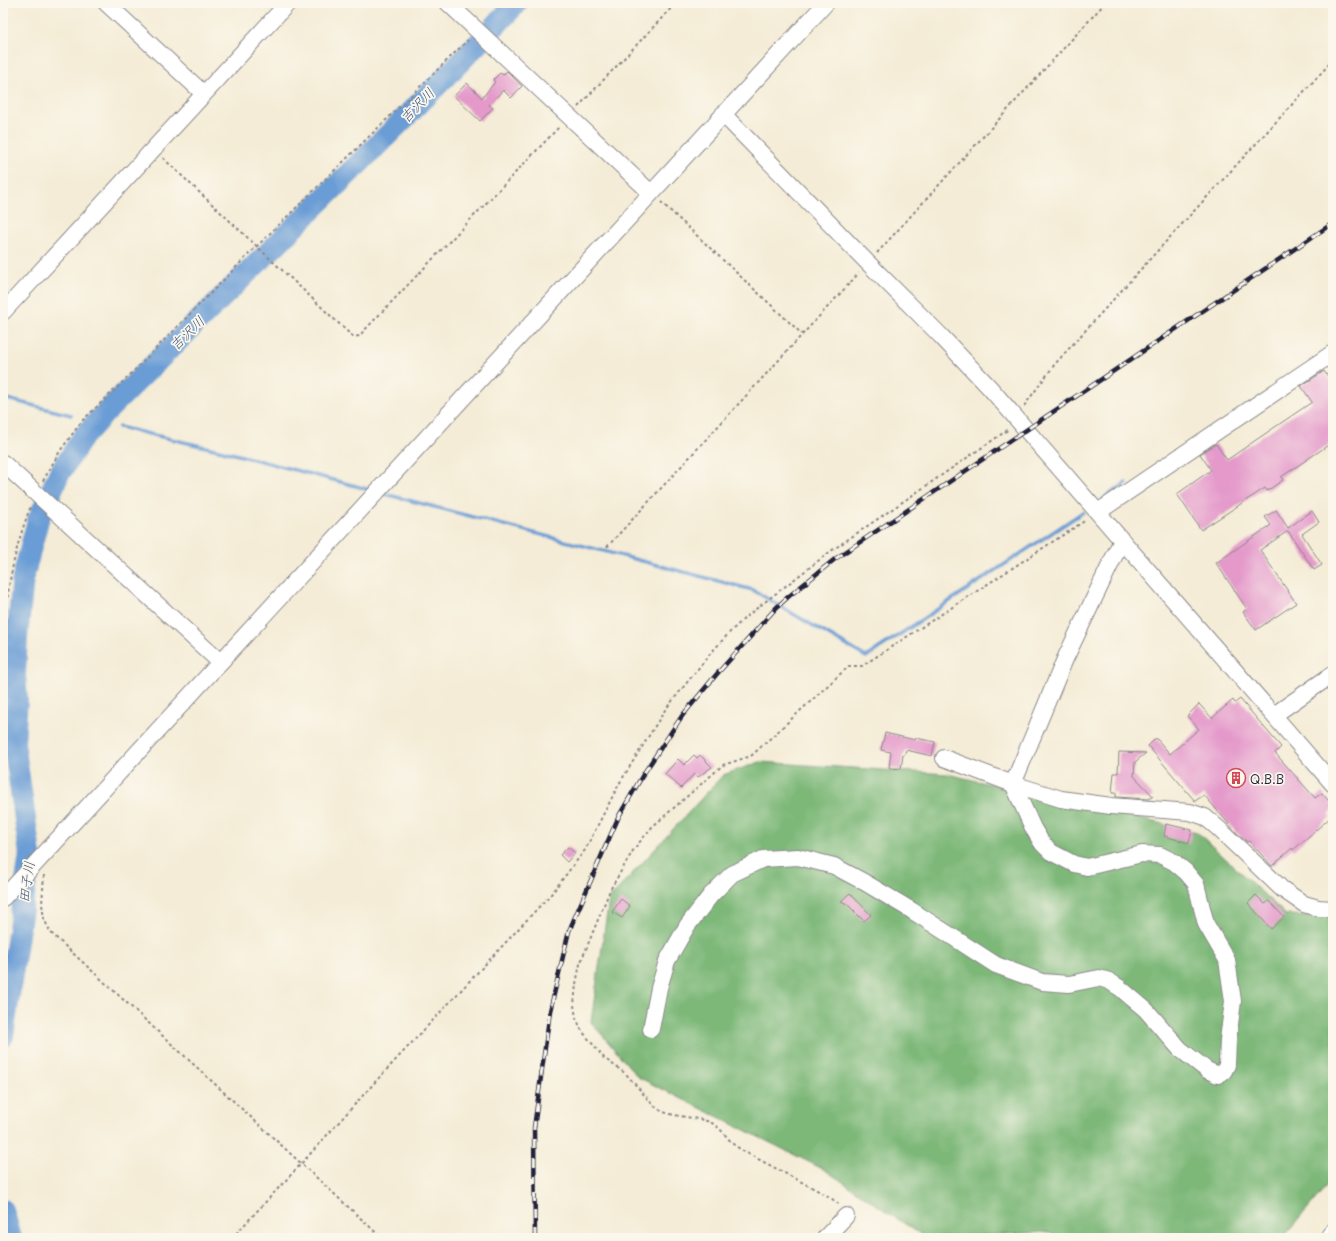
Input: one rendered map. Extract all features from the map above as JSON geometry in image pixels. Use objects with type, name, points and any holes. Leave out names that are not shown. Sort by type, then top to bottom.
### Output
[{"type":"main road","points":[[1330,1238],[1333,1234]]},
{"type":"street","points":[[106,3],[204,94]]},
{"type":"street","points":[[3,312],[288,3]]},
{"type":"street","points":[[448,3],[651,193]]},
{"type":"street","points":[[3,898],[826,3]]},
{"type":"street","points":[[723,114],[990,388],[1333,784]]},
{"type":"street","points":[[1098,512],[1333,352]]},
{"type":"street","points":[[3,464],[220,662]]},
{"type":"street","points":[[651,1029],[666,961],[687,926],[711,894],[732,874],[763,859],[798,857],[834,866],[864,882],[911,910],[996,965],[1042,982],[1069,984],[1098,978],[1109,982],[1120,988],[1146,1010],[1180,1049],[1207,1070],[1218,1075],[1224,1071],[1227,1065],[1228,1040],[1233,1001],[1230,976],[1227,960],[1206,924],[1196,884],[1186,872],[1174,862],[1160,856],[1142,854],[1087,867],[1074,864],[1051,852],[1042,843],[1033,828],[1013,784],[1065,659],[1122,540]]},
{"type":"street","points":[[1274,715],[1333,674]]},
{"type":"street","points":[[944,758],[1013,784],[1061,799],[1111,806],[1190,812],[1205,817],[1282,889],[1304,904],[1318,908],[1333,909]]},
{"type":"street","points":[[825,1238],[846,1216]]},
{"type":"path","points":[[153,149],[350,334],[358,336],[676,3]]},
{"type":"path","points":[[607,547],[1105,3]]},
{"type":"path","points":[[3,699],[6,687],[4,632],[10,576],[24,523],[60,451],[82,422],[257,246],[482,35]]},
{"type":"path","points":[[232,1238],[552,893],[585,850],[619,784],[665,710],[731,630],[748,615],[831,551],[1012,428],[1015,417],[1055,364],[1333,60]]},
{"type":"path","points":[[651,193],[802,334]]},
{"type":"path","points":[[46,852],[42,904],[44,919],[51,933],[382,1238]]},
{"type":"green space","points":[[760,762],[947,774],[1197,832],[1286,915],[1333,916],[1333,1178],[1283,1238],[1061,1238],[1050,1232],[926,1238],[825,1170],[638,1077],[591,1022],[609,899],[723,775]]},
{"type":"building","points":[[507,71],[522,86],[511,98],[503,90],[489,105],[493,108],[480,121],[454,96],[467,83],[482,98],[495,82],[493,80],[500,73],[503,75]]},
{"type":"building","points":[[1324,371],[1333,384],[1333,442],[1281,477],[1283,480],[1267,491],[1265,488],[1201,530],[1177,494],[1211,470],[1200,454],[1216,444],[1227,460],[1312,402],[1301,386]]},
{"type":"building","points":[[1276,510],[1288,528],[1312,511],[1319,522],[1302,534],[1322,565],[1314,570],[1288,531],[1260,550],[1296,603],[1256,630],[1243,612],[1247,609],[1216,563],[1271,525],[1265,517]]},
{"type":"building","name":"Q.B.B","points":[[1240,699],[1281,747],[1275,753],[1315,798],[1322,793],[1333,806],[1333,811],[1329,814],[1331,817],[1272,866],[1249,841],[1247,842],[1235,831],[1204,795],[1195,801],[1148,746],[1156,738],[1170,754],[1199,729],[1187,716],[1199,704],[1212,718],[1233,700],[1235,703]]},
{"type":"building","points":[[885,733],[915,740],[916,738],[935,742],[932,756],[906,750],[903,755],[901,769],[889,768],[891,752],[881,750]]},
{"type":"building","points":[[1119,752],[1146,753],[1135,762],[1134,776],[1153,796],[1149,799],[1116,797],[1116,793],[1112,793],[1114,773],[1118,773]]},
{"type":"building","points":[[694,755],[697,758],[700,755],[712,767],[698,777],[694,774],[681,788],[665,774],[678,759],[684,765]]},
{"type":"building","points":[[1166,824],[1192,830],[1189,843],[1164,836]]},
{"type":"building","points":[[568,847],[575,853],[567,862],[560,855]]},
{"type":"building","points":[[850,893],[871,915],[864,921],[847,904],[841,901]]},
{"type":"building","points":[[1256,895],[1265,904],[1269,901],[1284,917],[1271,929],[1248,903]]},
{"type":"building","points":[[621,899],[630,906],[622,918],[612,912]]},
{"type":"waterway","name":"吉沢川","points":[[3,1036],[30,854],[14,743],[17,699],[15,675],[17,637],[23,578],[38,520],[59,474],[84,436],[103,415],[364,159],[517,3]]},
{"type":"waterway","points":[[3,398],[71,415]]},
{"type":"waterway","points":[[119,427],[223,451],[371,490]]},
{"type":"waterway","points":[[1103,499],[1126,483]]},
{"type":"waterway","points":[[381,493],[753,590],[866,657],[1083,512]]},
{"type":"waterway","name":"田子川","points":[[3,731],[14,743]]},
{"type":"waterway","name":"田子川","points":[[3,1210],[11,1238]]},
{"type":"railway","points":[[535,1238],[534,1128],[550,1011],[569,931],[619,816],[644,773],[682,716],[716,675],[776,608],[835,559],[1333,223]]},
{"type":"place","name":"Q.B.B","points":[[1236,778]]}]
